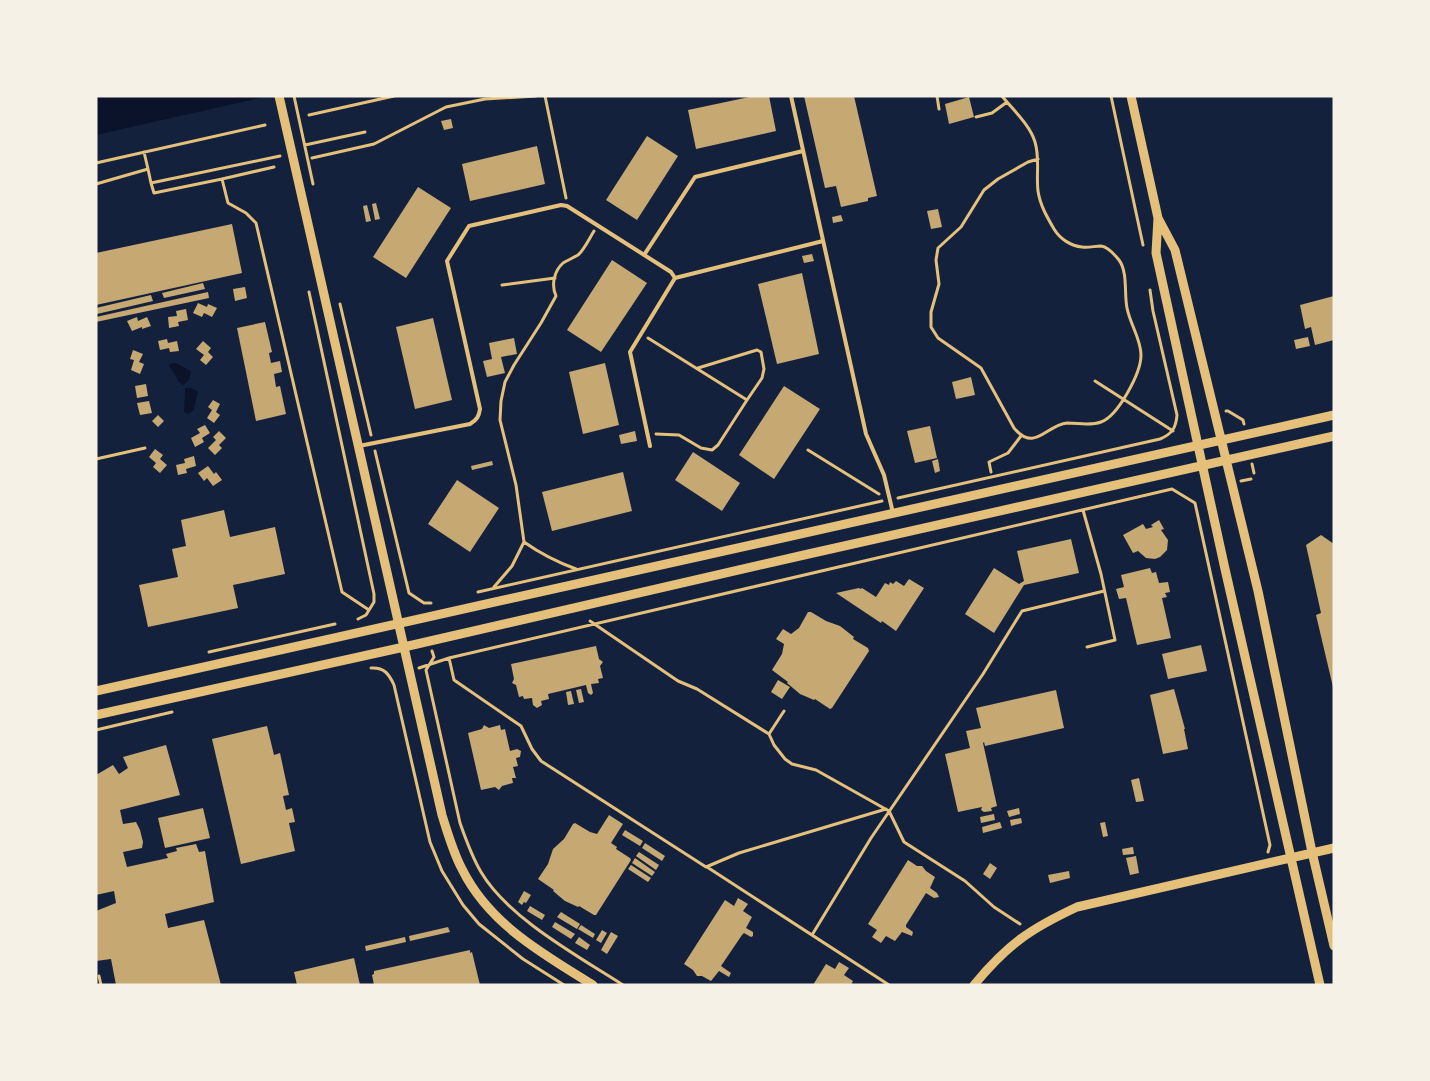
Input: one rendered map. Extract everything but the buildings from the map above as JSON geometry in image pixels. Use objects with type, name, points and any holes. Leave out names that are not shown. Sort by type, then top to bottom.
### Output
[{"type":"street","points":[[279,96],[442,815],[452,849],[473,889],[500,921],[535,948],[593,985]]},
{"type":"street","points":[[1131,96],[1158,218],[1175,250],[1258,591],[1312,852],[1334,946]]},
{"type":"street","points":[[1158,218],[1156,252],[1197,445],[1320,985]]},
{"type":"street","points":[[96,691],[1334,415]]},
{"type":"street","points":[[96,715],[1334,436]]},
{"type":"street","points":[[974,985],[990,966],[1019,939],[1056,916],[1077,907],[1334,848]]},
{"type":"lane","points":[[790,96],[866,434],[882,471],[893,513]]},
{"type":"lane","points":[[644,255],[695,177],[803,152]]},
{"type":"lane","points":[[359,446],[470,424],[480,415],[447,261],[469,226],[561,205],[567,206],[671,272],[675,278]]},
{"type":"lane","points":[[650,446],[630,352],[675,278],[823,241]]},
{"type":"path","points":[[294,96],[315,192]]},
{"type":"path","points":[[309,115],[394,96]]},
{"type":"path","points":[[312,158],[374,144],[446,107],[485,99],[536,96]]},
{"type":"path","points":[[545,96],[567,206]]},
{"type":"path","points":[[937,96],[939,109]]},
{"type":"path","points":[[1002,96],[1026,124],[1035,140],[1038,159],[1038,190],[1041,204],[1056,232],[1073,245],[1082,247],[1102,246],[1111,251],[1121,262],[1127,310],[1138,339],[1141,356],[1138,369],[1123,399],[1112,414],[1102,422],[1086,425],[1066,423],[1039,437],[1029,438],[1021,436],[1014,428],[982,368],[938,338],[931,327],[931,312],[939,284],[936,260],[938,248],[961,227],[984,190],[1028,162],[1038,159]]},
{"type":"path","points":[[1111,96],[1144,246]]},
{"type":"path","points":[[976,117],[992,113],[1007,102]]},
{"type":"path","points":[[96,163],[265,125]]},
{"type":"path","points":[[305,145],[365,132]]},
{"type":"path","points":[[279,149],[282,165]]},
{"type":"path","points":[[144,152],[154,194],[274,167]]},
{"type":"path","points":[[151,183],[280,156]]},
{"type":"path","points":[[96,184],[148,169]]},
{"type":"path","points":[[222,179],[228,203],[246,213],[256,223],[342,592],[369,610]]},
{"type":"path","points":[[493,588],[512,566],[524,542],[516,485],[500,420],[505,382],[556,296],[553,290],[553,282],[563,264],[579,254],[597,226]]},
{"type":"path","points":[[502,285],[555,278]]},
{"type":"path","points":[[890,499],[1168,436],[1177,423],[1177,415],[1153,311],[1149,283]]},
{"type":"path","points":[[309,291],[374,594],[374,602],[366,615],[351,620]]},
{"type":"path","points":[[339,298],[409,593],[422,601],[430,603],[439,601]]},
{"type":"path","points":[[641,333],[747,400]]},
{"type":"path","points":[[648,434],[679,435],[701,448],[712,450],[718,445],[762,378],[764,369],[761,352],[757,350],[698,368]]},
{"type":"path","points":[[1095,381],[1173,431]]},
{"type":"path","points":[[990,472],[989,462],[1008,453],[1021,436]]},
{"type":"path","points":[[96,459],[145,448]]},
{"type":"path","points":[[475,592],[888,500],[808,450]]},
{"type":"path","points":[[410,671],[449,658],[1172,489],[1195,503],[1270,845],[1268,851],[1272,862]]},
{"type":"path","points":[[1083,510],[1115,640],[1087,647]]},
{"type":"path","points":[[524,542],[554,561],[576,569]]},
{"type":"path","points":[[812,935],[888,810],[983,674],[1022,611],[1104,591]]},
{"type":"path","points":[[422,601],[425,617]]},
{"type":"path","points":[[590,621],[678,680],[698,689],[769,734],[774,745],[785,759],[792,764],[816,770],[888,810],[904,842],[965,881],[994,908],[1020,924]]},
{"type":"path","points":[[208,652],[341,622]]},
{"type":"path","points":[[430,641],[434,657],[426,670],[460,823],[468,847],[481,873],[500,897],[525,920],[623,985]]},
{"type":"path","points":[[449,658],[454,680],[521,726],[532,749],[541,761],[889,985]]},
{"type":"path","points":[[362,670],[378,668],[390,675],[394,685],[430,842],[442,871],[463,904],[479,924],[523,959],[564,985]]},
{"type":"path","points":[[96,730],[179,711]]},
{"type":"path","points":[[769,734],[784,711]]},
{"type":"path","points":[[706,867],[739,853],[888,810]]},
{"type":"path","points":[[99,976],[101,985]]},
{"type":"water","points":[[96,96],[269,96],[96,135]]},
{"type":"water","points":[[176,363],[191,371],[189,380],[183,385],[177,380],[169,364]]},
{"type":"water","points":[[185,388],[198,391],[194,410],[188,414],[184,412]]}]
